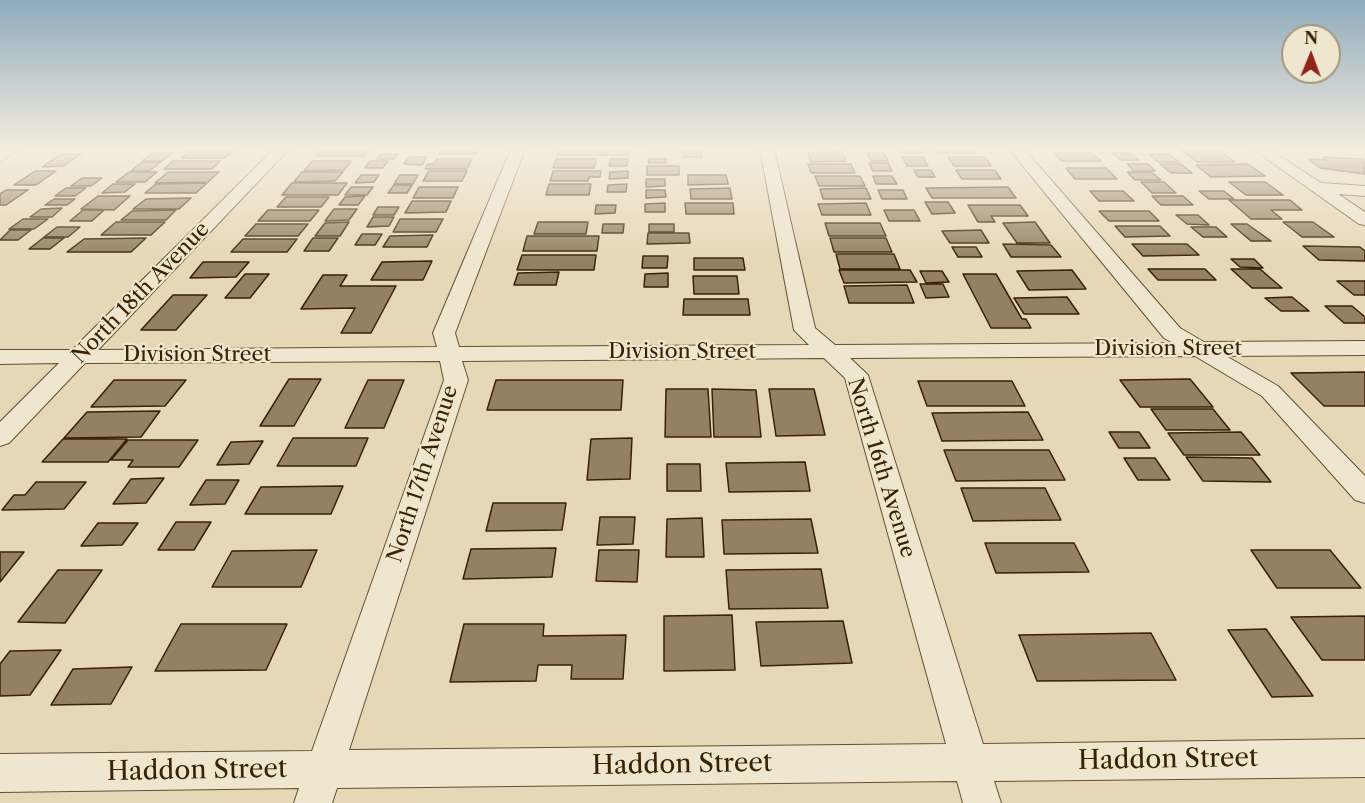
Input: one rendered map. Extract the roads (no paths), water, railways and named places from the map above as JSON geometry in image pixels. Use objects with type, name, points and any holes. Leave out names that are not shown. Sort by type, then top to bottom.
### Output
[{"type":"street","name":"North 18th Avenue","points":[[0,437],[245,186]]},
{"type":"street","name":"North 17th Avenue","points":[[319,786],[456,380],[444,333],[503,186]]},
{"type":"street","name":"North 16th Avenue","points":[[775,186],[804,330],[856,375],[982,803]]},
{"type":"street","points":[[1048,186],[1172,333],[1270,391],[1365,493]]},
{"type":"street","points":[[1317,188],[1365,191]]},
{"type":"street","points":[[1317,188],[1365,220]]},
{"type":"street","name":"Division Street","points":[[0,357],[1365,348]]},
{"type":"street","name":"Haddon Street","points":[[0,773],[319,786],[970,762],[1365,758]]}]
